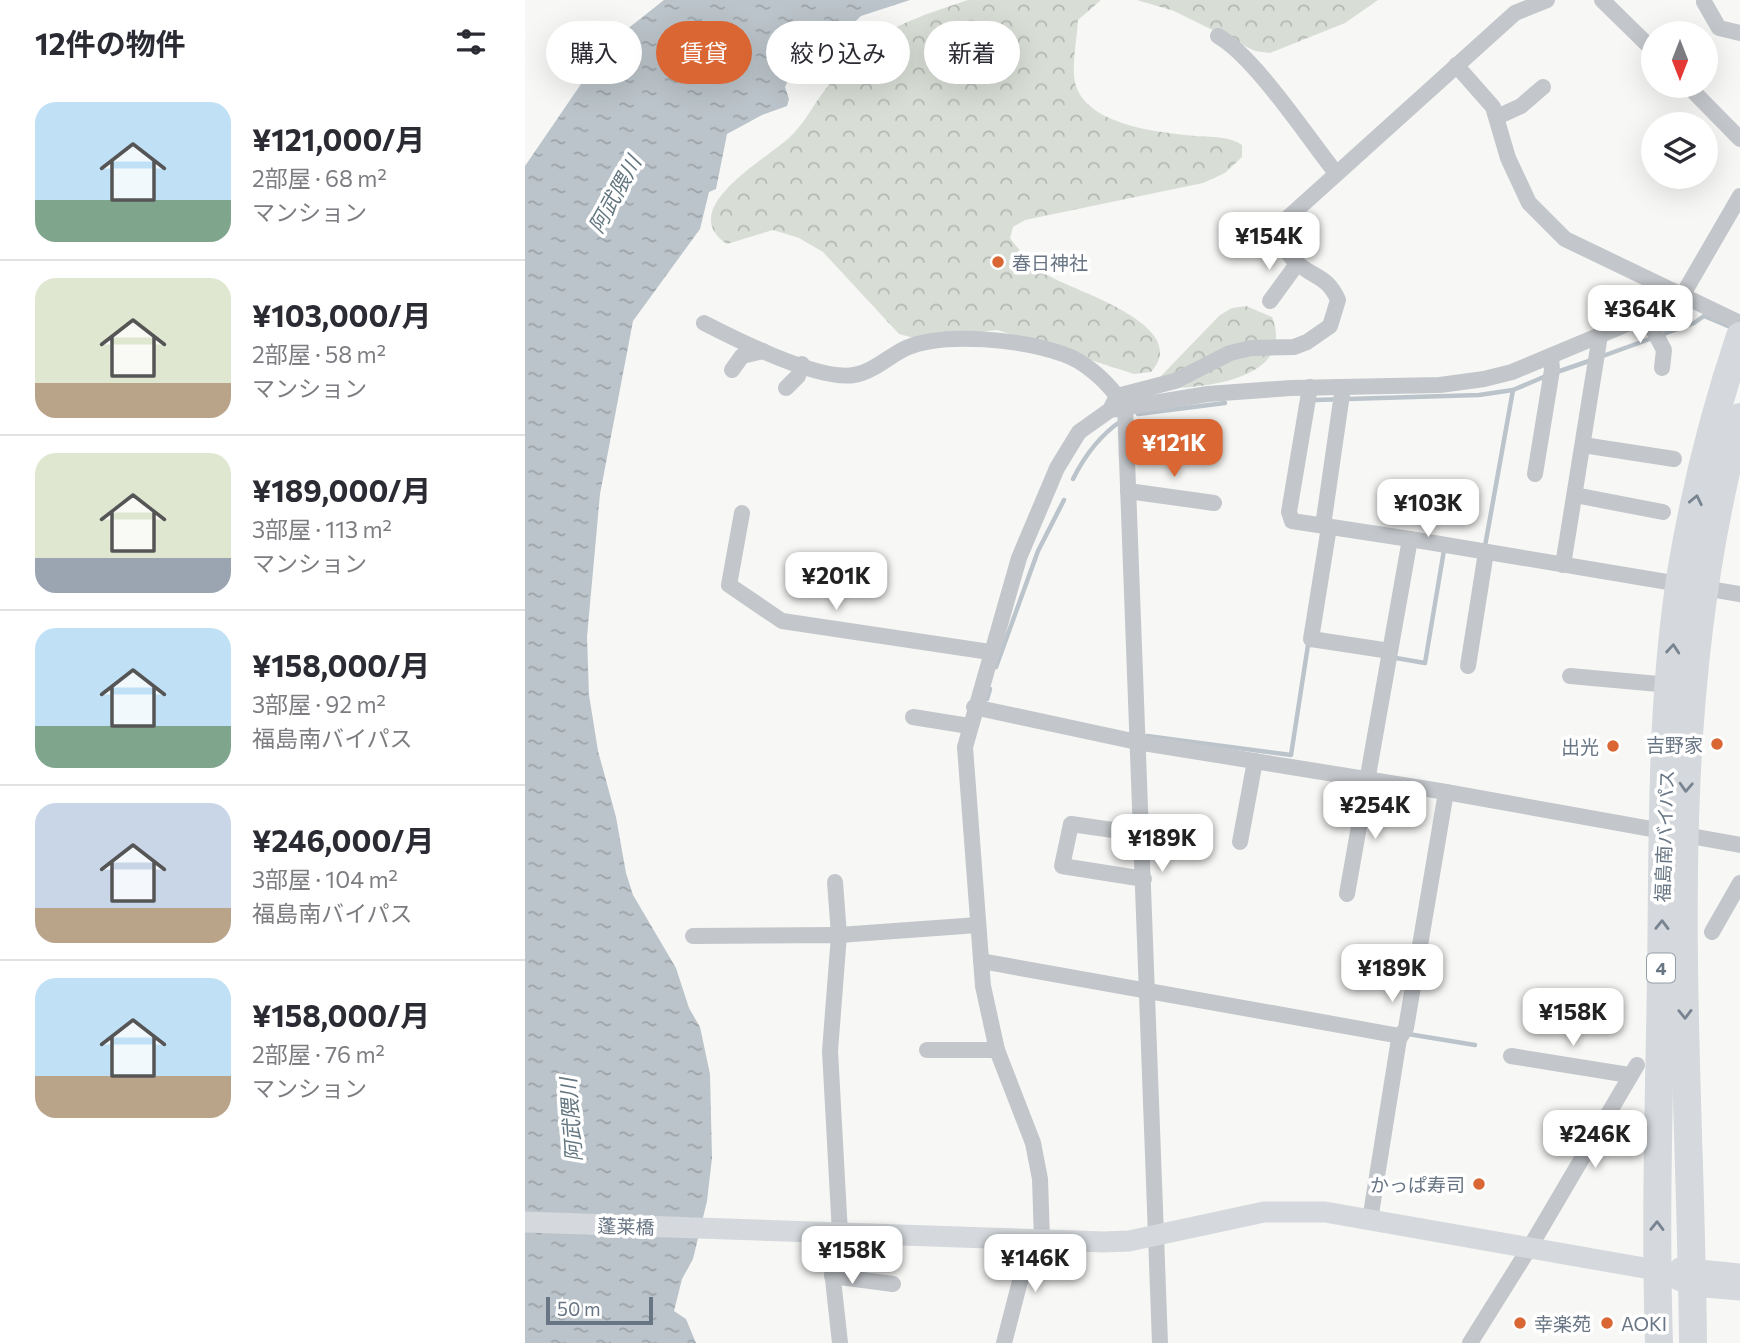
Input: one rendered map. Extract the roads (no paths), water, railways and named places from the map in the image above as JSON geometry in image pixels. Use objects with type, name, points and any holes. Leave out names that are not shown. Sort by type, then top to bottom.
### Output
[{"type":"highway","name":"福島南バイパス","points":[[1659,1343],[1657,1270],[1673,834],[1692,582],[1706,455],[1740,337]]},
{"type":"highway","name":"福島南バイパス","points":[[1693,1343],[1693,1277],[1673,834],[1670,685],[1692,582],[1740,417]]},
{"type":"street","points":[[1004,1343],[1025,1262],[1035,1240],[1041,1179],[1033,1143],[997,1050],[985,998],[965,766],[969,726],[1019,558],[1057,468],[1079,432],[1118,404],[1175,381],[1230,353],[1251,348],[1294,347],[1320,336],[1330,326],[1338,300],[1331,286],[1297,264],[1275,234],[1281,224],[1456,65],[1511,7],[1547,0]]},
{"type":"street","points":[[1602,0],[1641,38]]},
{"type":"street","points":[[1704,2],[1719,28],[1740,33]]},
{"type":"street","points":[[1218,36],[1230,43],[1248,62],[1336,173]]},
{"type":"street","points":[[1456,65],[1493,107],[1517,181],[1529,203],[1565,239],[1740,323]]},
{"type":"street","points":[[1497,117],[1521,106],[1543,87]]},
{"type":"street","points":[[1700,98],[1740,139]]},
{"type":"street","points":[[1118,404],[1310,387],[1440,384],[1484,379],[1512,372],[1646,316],[1682,296],[1740,196]]},
{"type":"street","points":[[1270,301],[1297,264]]},
{"type":"street","points":[[1646,316],[1664,350],[1662,368]]},
{"type":"street","points":[[704,323],[763,351],[834,375],[855,375],[906,348],[939,340],[993,341],[1065,354],[1093,372],[1118,404],[1128,491],[1149,992],[1160,1343]]},
{"type":"street","points":[[1563,565],[1600,335]]},
{"type":"street","points":[[732,370],[735,361],[742,356],[763,351]]},
{"type":"street","points":[[1535,474],[1552,370],[1551,356]]},
{"type":"street","points":[[786,388],[798,376],[802,364]]},
{"type":"street","points":[[1310,387],[1289,512],[1292,521],[1740,594]]},
{"type":"street","points":[[1343,387],[1311,639],[1390,651]]},
{"type":"street","points":[[1583,444],[1674,459]]},
{"type":"street","points":[[1128,491],[1214,503]]},
{"type":"street","points":[[1575,495],[1664,512]]},
{"type":"street","points":[[742,513],[729,585],[782,621],[990,652]]},
{"type":"street","points":[[1347,894],[1410,539]]},
{"type":"street","points":[[1468,666],[1486,552]]},
{"type":"street","points":[[1570,676],[1670,685]]},
{"type":"street","points":[[975,707],[1137,742],[1446,792],[1740,845]]},
{"type":"street","points":[[913,718],[969,726]]},
{"type":"street","points":[[1240,842],[1255,761]]},
{"type":"street","points":[[1370,1220],[1400,1037],[1406,1028],[1446,792]]},
{"type":"street","points":[[1141,834],[1071,824],[1062,866],[1144,879]]},
{"type":"street","points":[[835,882],[839,934],[830,1051],[834,1234],[832,1276],[840,1343]]},
{"type":"street","points":[[1712,932],[1740,883]]},
{"type":"street","points":[[693,936],[839,934],[978,925]]},
{"type":"street","points":[[981,961],[1400,1037]]},
{"type":"street","points":[[927,1050],[997,1050]]},
{"type":"street","points":[[1469,1343],[1530,1247],[1633,1070],[1511,1056]]},
{"type":"street","name":"蓬莱橋","points":[[525,1222],[1117,1241],[1264,1212],[1325,1212],[1693,1277]]},
{"type":"street","points":[[1693,1277],[1740,1274]]},
{"type":"street","points":[[832,1276],[893,1284]]},
{"type":"street","points":[[1693,1277],[1740,1290]]},
{"type":"water","name":"阿武隈川","points":[[664,0],[910,0],[861,16],[856,21],[766,21],[766,84],[786,84],[789,99],[787,106],[762,115],[727,134],[716,189],[709,192],[700,229],[633,321],[600,494],[587,637],[589,695],[598,751],[633,895],[676,968],[689,1008],[700,1027],[710,1074],[712,1158],[707,1201],[693,1259],[682,1279],[674,1311],[686,1319],[696,1343],[525,1343],[525,166],[581,84],[642,84],[642,21],[637,21]]},
{"type":"waterway","points":[[1600,357],[1694,323],[1704,316],[1735,329]]},
{"type":"waterway","points":[[1557,372],[1592,360]]},
{"type":"waterway","points":[[1315,400],[1479,395],[1513,390],[1546,376]]},
{"type":"waterway","points":[[1485,546],[1513,390]]},
{"type":"waterway","points":[[1138,414],[1225,403]]},
{"type":"waterway","points":[[1073,479],[1093,447],[1121,421]]},
{"type":"waterway","points":[[996,667],[1038,551],[1064,500]]},
{"type":"waterway","points":[[1396,658],[1425,663],[1444,550]]},
{"type":"waterway","points":[[1147,736],[1291,755],[1308,645],[1312,645]]},
{"type":"waterway","points":[[987,699],[990,689]]},
{"type":"waterway","points":[[1408,1034],[1475,1045]]},
{"type":"place","name":"春日神社","points":[[998,262]]},
{"type":"place","name":"吉野家","points":[[1717,744]]},
{"type":"place","name":"出光","points":[[1613,746]]},
{"type":"place","name":"かっぱ寿司","points":[[1479,1184]]},
{"type":"place","name":"幸楽苑","points":[[1520,1323]]},
{"type":"place","name":"AOKI","points":[[1607,1323]]}]
